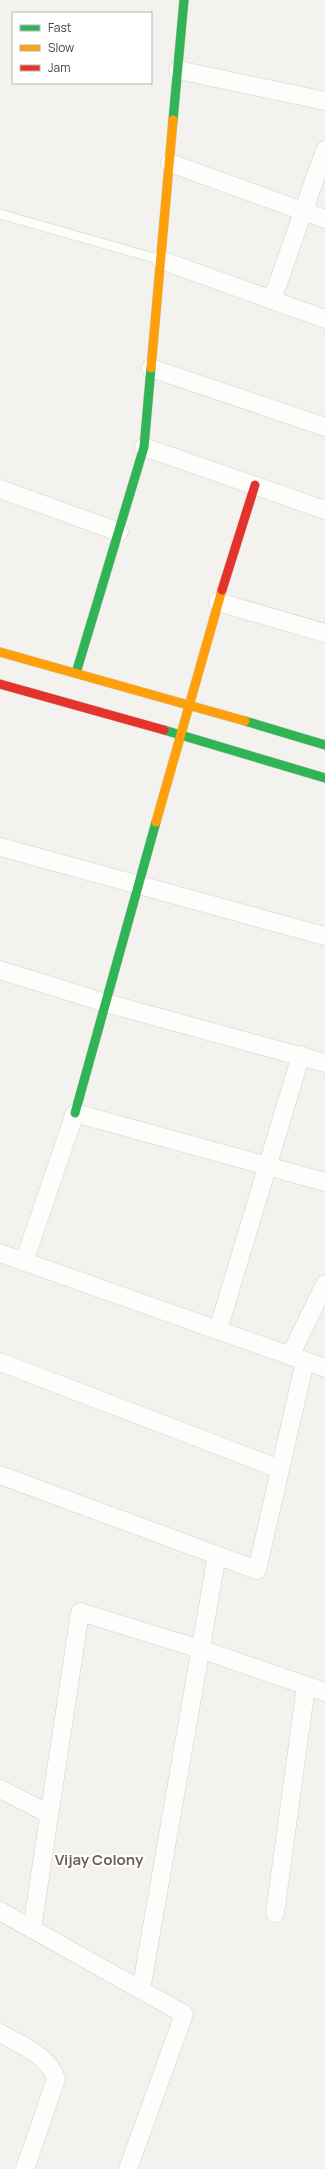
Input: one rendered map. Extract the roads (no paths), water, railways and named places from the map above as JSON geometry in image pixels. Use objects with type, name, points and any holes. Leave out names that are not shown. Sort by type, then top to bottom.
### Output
[{"type":"street","points":[[76,673],[144,447],[184,0]]},
{"type":"street","points":[[178,70],[325,101]]},
{"type":"street","points":[[272,300],[325,150]]},
{"type":"street","points":[[170,163],[304,210],[325,219]]},
{"type":"street","points":[[161,260],[325,319]]},
{"type":"street","points":[[151,368],[325,427]]},
{"type":"street","points":[[144,447],[325,510]]},
{"type":"street","points":[[24,1262],[75,1113],[188,704],[255,485]]},
{"type":"street","points":[[0,489],[119,532]]},
{"type":"street","points":[[218,602],[325,632]]},
{"type":"street","points":[[0,652],[188,704],[325,745]]},
{"type":"street","points":[[0,684],[180,734],[325,778]]},
{"type":"street","points":[[0,847],[325,936]]},
{"type":"street","points":[[0,970],[106,1003],[301,1055],[325,1063]]},
{"type":"street","points":[[218,1330],[301,1055]]},
{"type":"street","points":[[75,1113],[325,1182]]},
{"type":"street","points":[[0,1253],[325,1368]]},
{"type":"street","points":[[0,1474],[257,1570],[280,1469],[298,1358],[325,1284]]},
{"type":"street","points":[[0,1362],[280,1469]]},
{"type":"street","points":[[141,1990],[209,1593],[217,1555]]},
{"type":"street","points":[[32,1929],[80,1612],[200,1649],[325,1692]]},
{"type":"street","points":[[275,1913],[306,1686]]},
{"type":"street","points":[[0,1789],[49,1814]]},
{"type":"street","points":[[0,1911],[184,2014],[128,2169]]},
{"type":"street","points":[[0,2032],[47,2063],[54,2070],[56,2079],[25,2169]]},
{"type":"lane","points":[[0,214],[161,260]]},
{"type":"district","name":"Vijay Colony","points":[[99,1859]]}]
